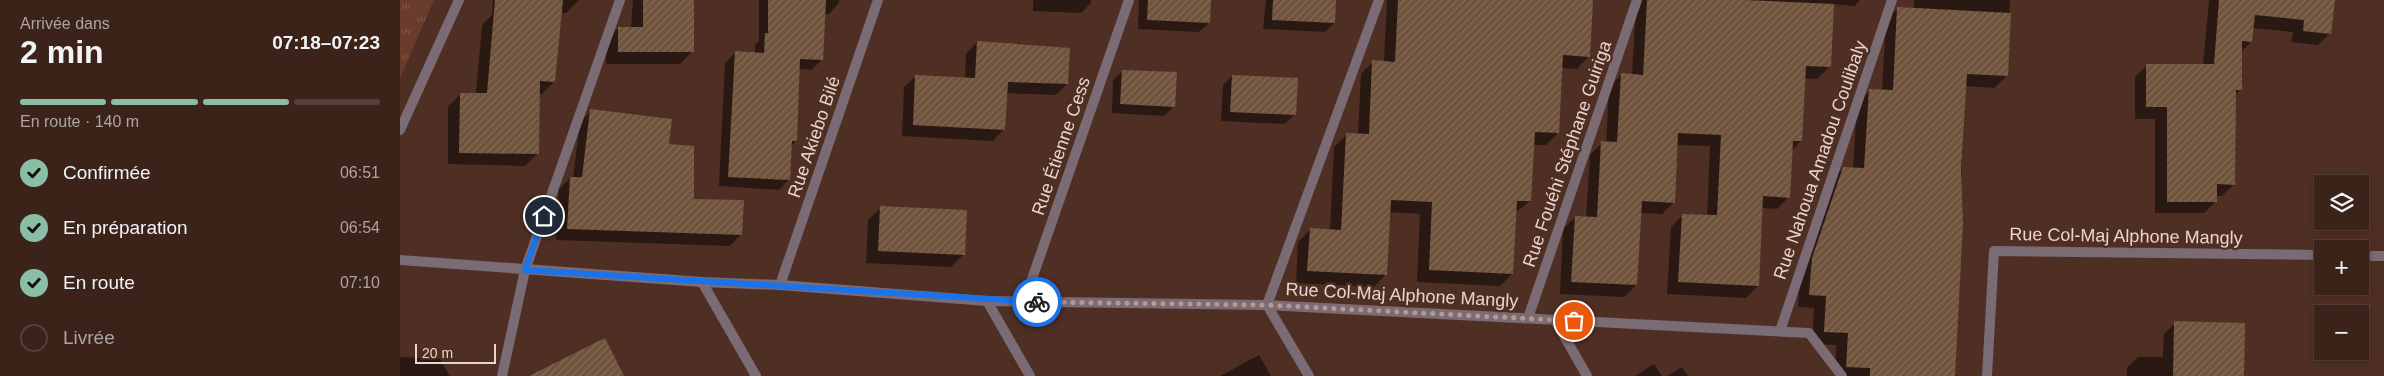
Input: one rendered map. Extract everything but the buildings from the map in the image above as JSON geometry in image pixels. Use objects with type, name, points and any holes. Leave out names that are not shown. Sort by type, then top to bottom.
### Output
[{"type":"street","points":[[400,130],[459,0]]},
{"type":"street","points":[[502,376],[525,270],[620,0]]},
{"type":"street","name":"Rue Akiebo Bilé","points":[[780,285],[878,0]]},
{"type":"street","name":"Rue Étienne Cess","points":[[1024,302],[1129,0]]},
{"type":"street","points":[[1309,376],[1268,305],[1379,0]]},
{"type":"street","name":"Rue Fouéhi Stéphane Guiriga","points":[[1528,318],[1637,0]]},
{"type":"street","name":"Rue Nahoua Amadou Coulibaly","points":[[1780,331],[1892,0]]},
{"type":"street","name":"Rue Col-Maj Alphone Mangly","points":[[1987,376],[1994,251],[2314,255]]},
{"type":"street","points":[[2369,256],[2384,256]]},
{"type":"street","name":"Rue Col-Maj Alphone Mangly","points":[[400,260],[702,282],[780,285],[987,301],[1268,305],[1780,331],[1809,334],[1842,376]]},
{"type":"street","points":[[702,282],[756,376]]},
{"type":"street","points":[[987,301],[1030,376]]},
{"type":"street","points":[[1555,320],[1587,376]]},
{"type":"green space","points":[[400,0],[434,0],[400,78]]},
{"type":"way so far","points":[[1037,302],[1268,305],[1574,321]]},
{"type":"route","points":[[544,216],[525,270],[702,282],[780,285],[987,301],[1037,302]]}]
